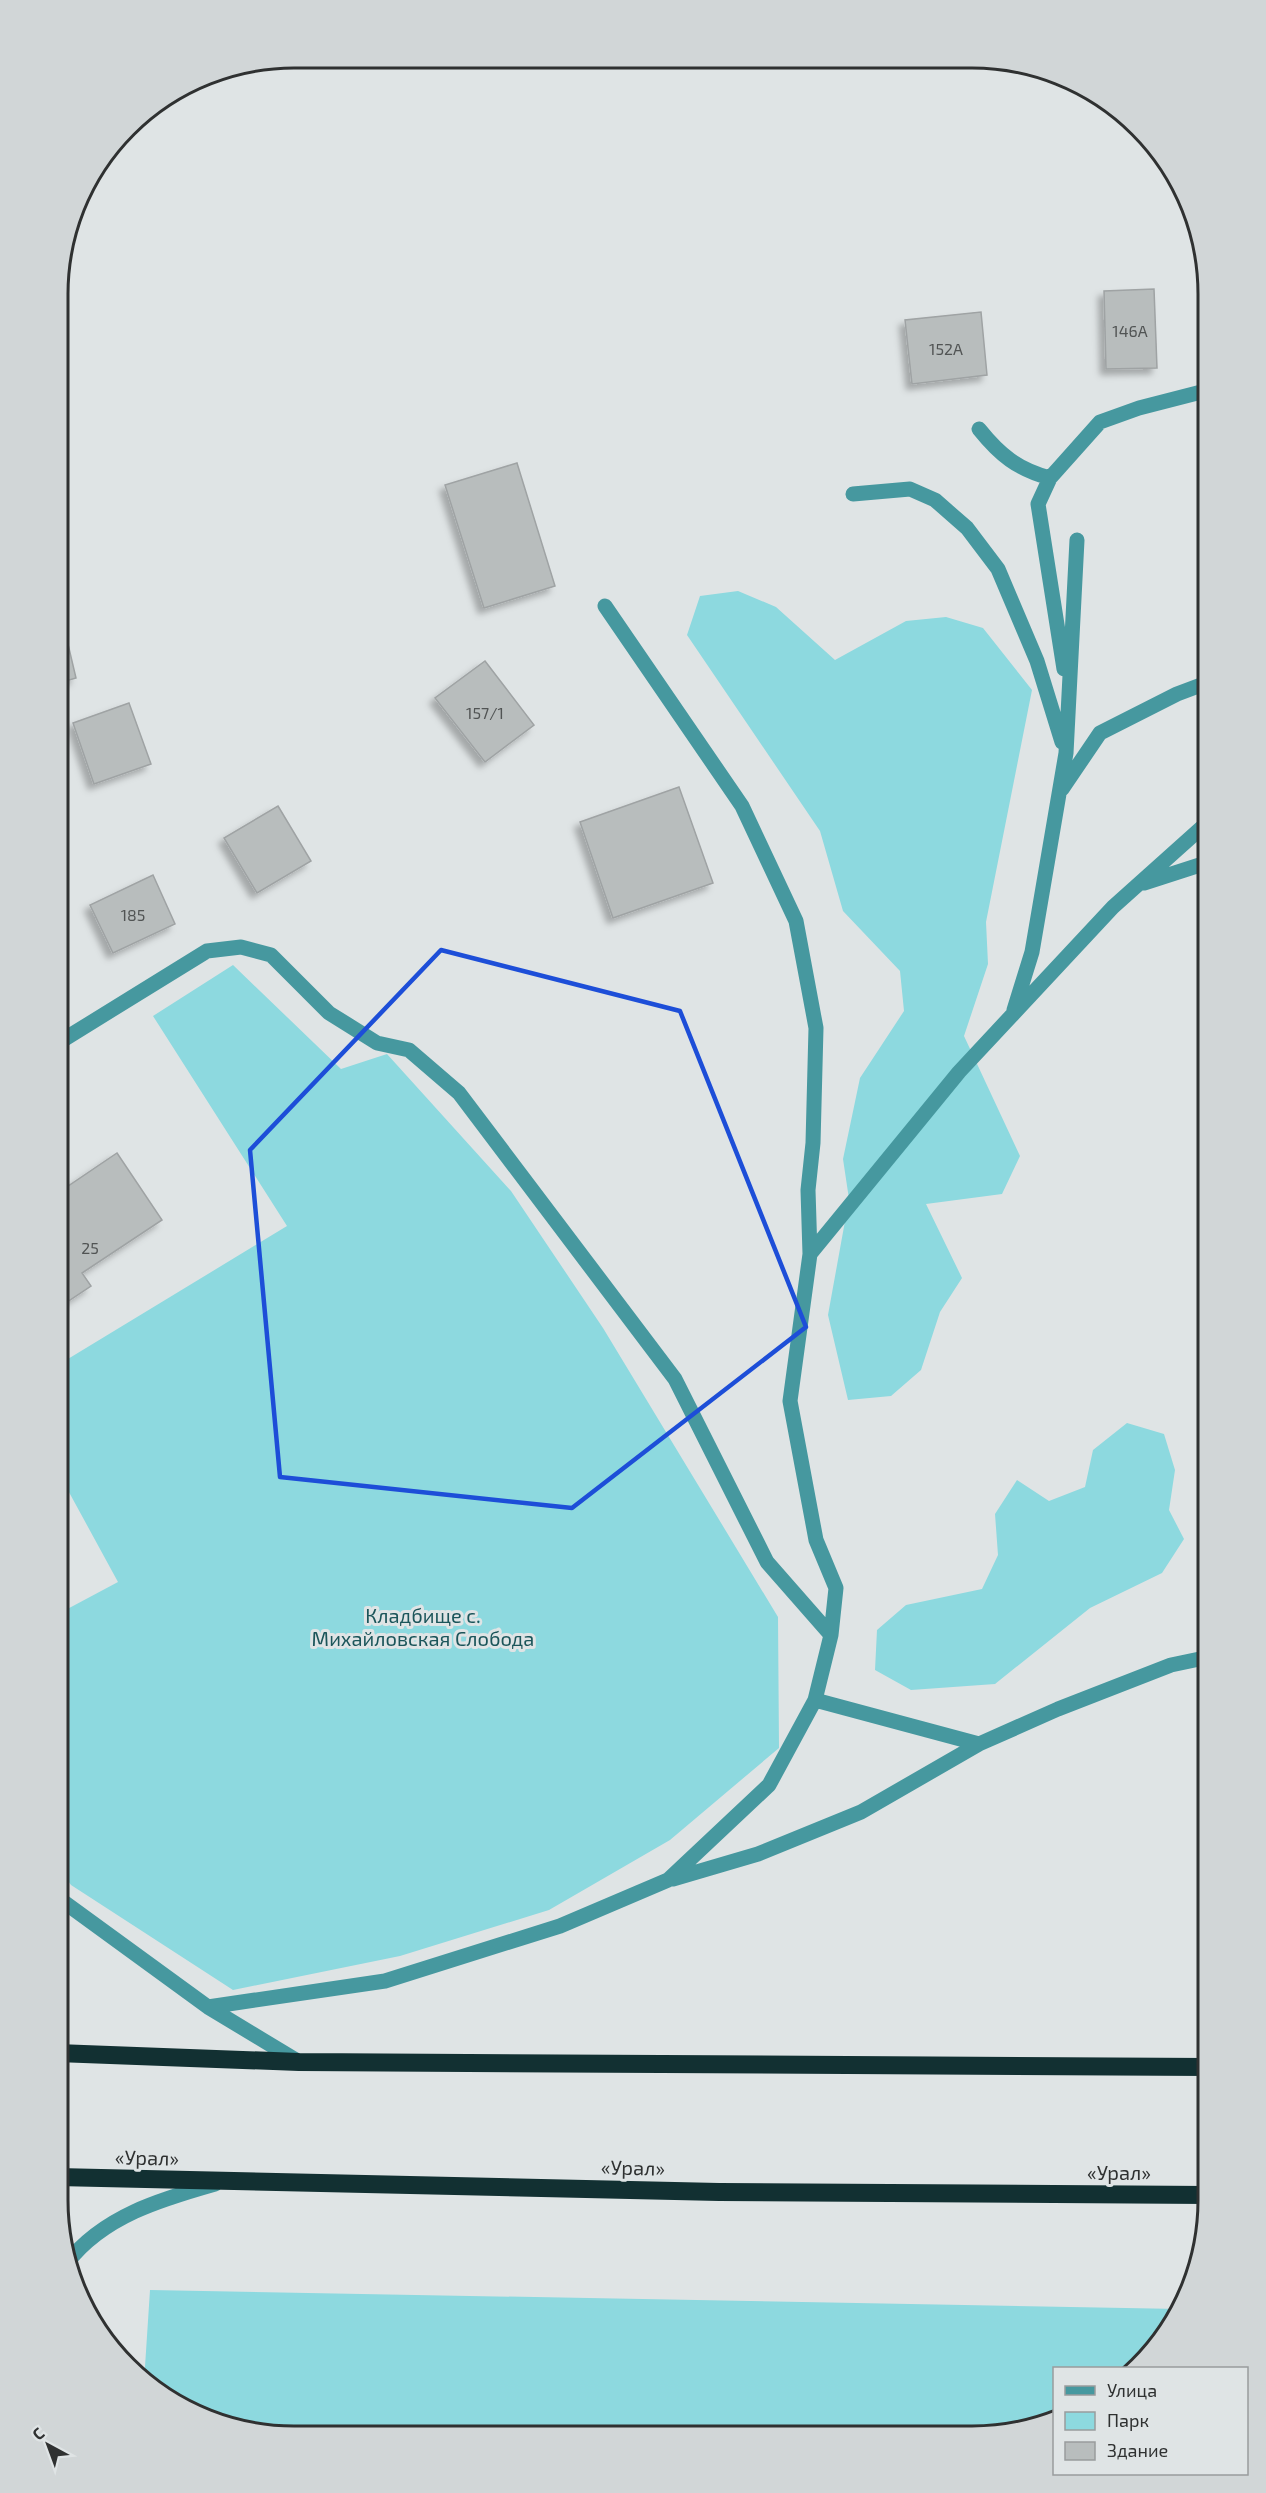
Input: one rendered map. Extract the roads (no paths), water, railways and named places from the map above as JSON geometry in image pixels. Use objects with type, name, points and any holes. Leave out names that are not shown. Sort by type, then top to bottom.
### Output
[{"type":"highway","points":[[68,2053],[299,2062],[1198,2067]]},
{"type":"highway","name":"«Урал»","points":[[68,2177],[719,2192],[1198,2195]]},
{"type":"street","points":[[1069,696],[1038,504],[1050,478],[1100,422],[1139,408],[1198,393]]},
{"type":"street","points":[[979,429],[997,452],[1027,472],[1050,478]]},
{"type":"street","points":[[852,494],[910,489],[935,500],[967,528],[998,569],[1038,661],[1065,753]]},
{"type":"street","points":[[1012,1016],[1032,952],[1065,753],[1077,540]]},
{"type":"street","points":[[605,606],[742,806],[796,921],[816,1028],[815,1109],[808,1190],[810,1254],[790,1401],[816,1540],[836,1588],[831,1635],[816,1700],[769,1785],[668,1880]]},
{"type":"street","points":[[1059,794],[1100,733],[1167,698],[1198,686]]},
{"type":"street","points":[[810,1254],[959,1072],[1113,907],[1198,831]]},
{"type":"street","points":[[1138,885],[1198,866]]},
{"type":"street","points":[[68,1037],[207,951],[241,947],[271,955],[329,1013],[377,1043],[410,1050],[459,1093],[675,1378],[767,1562],[831,1635]]},
{"type":"street","points":[[208,2007],[385,1981],[560,1926],[668,1880],[758,1854],[861,1812],[979,1744],[1058,1709],[1171,1665],[1198,1659]]},
{"type":"street","points":[[816,1700],[979,1744]]},
{"type":"street","points":[[68,1905],[208,2007],[299,2062]]},
{"type":"street","points":[[74,2255],[112,2223],[158,2200],[227,2181]]},
{"type":"park label","name":"Кладбище с. Михайловская Слобода","points":[[423,1626]]}]
